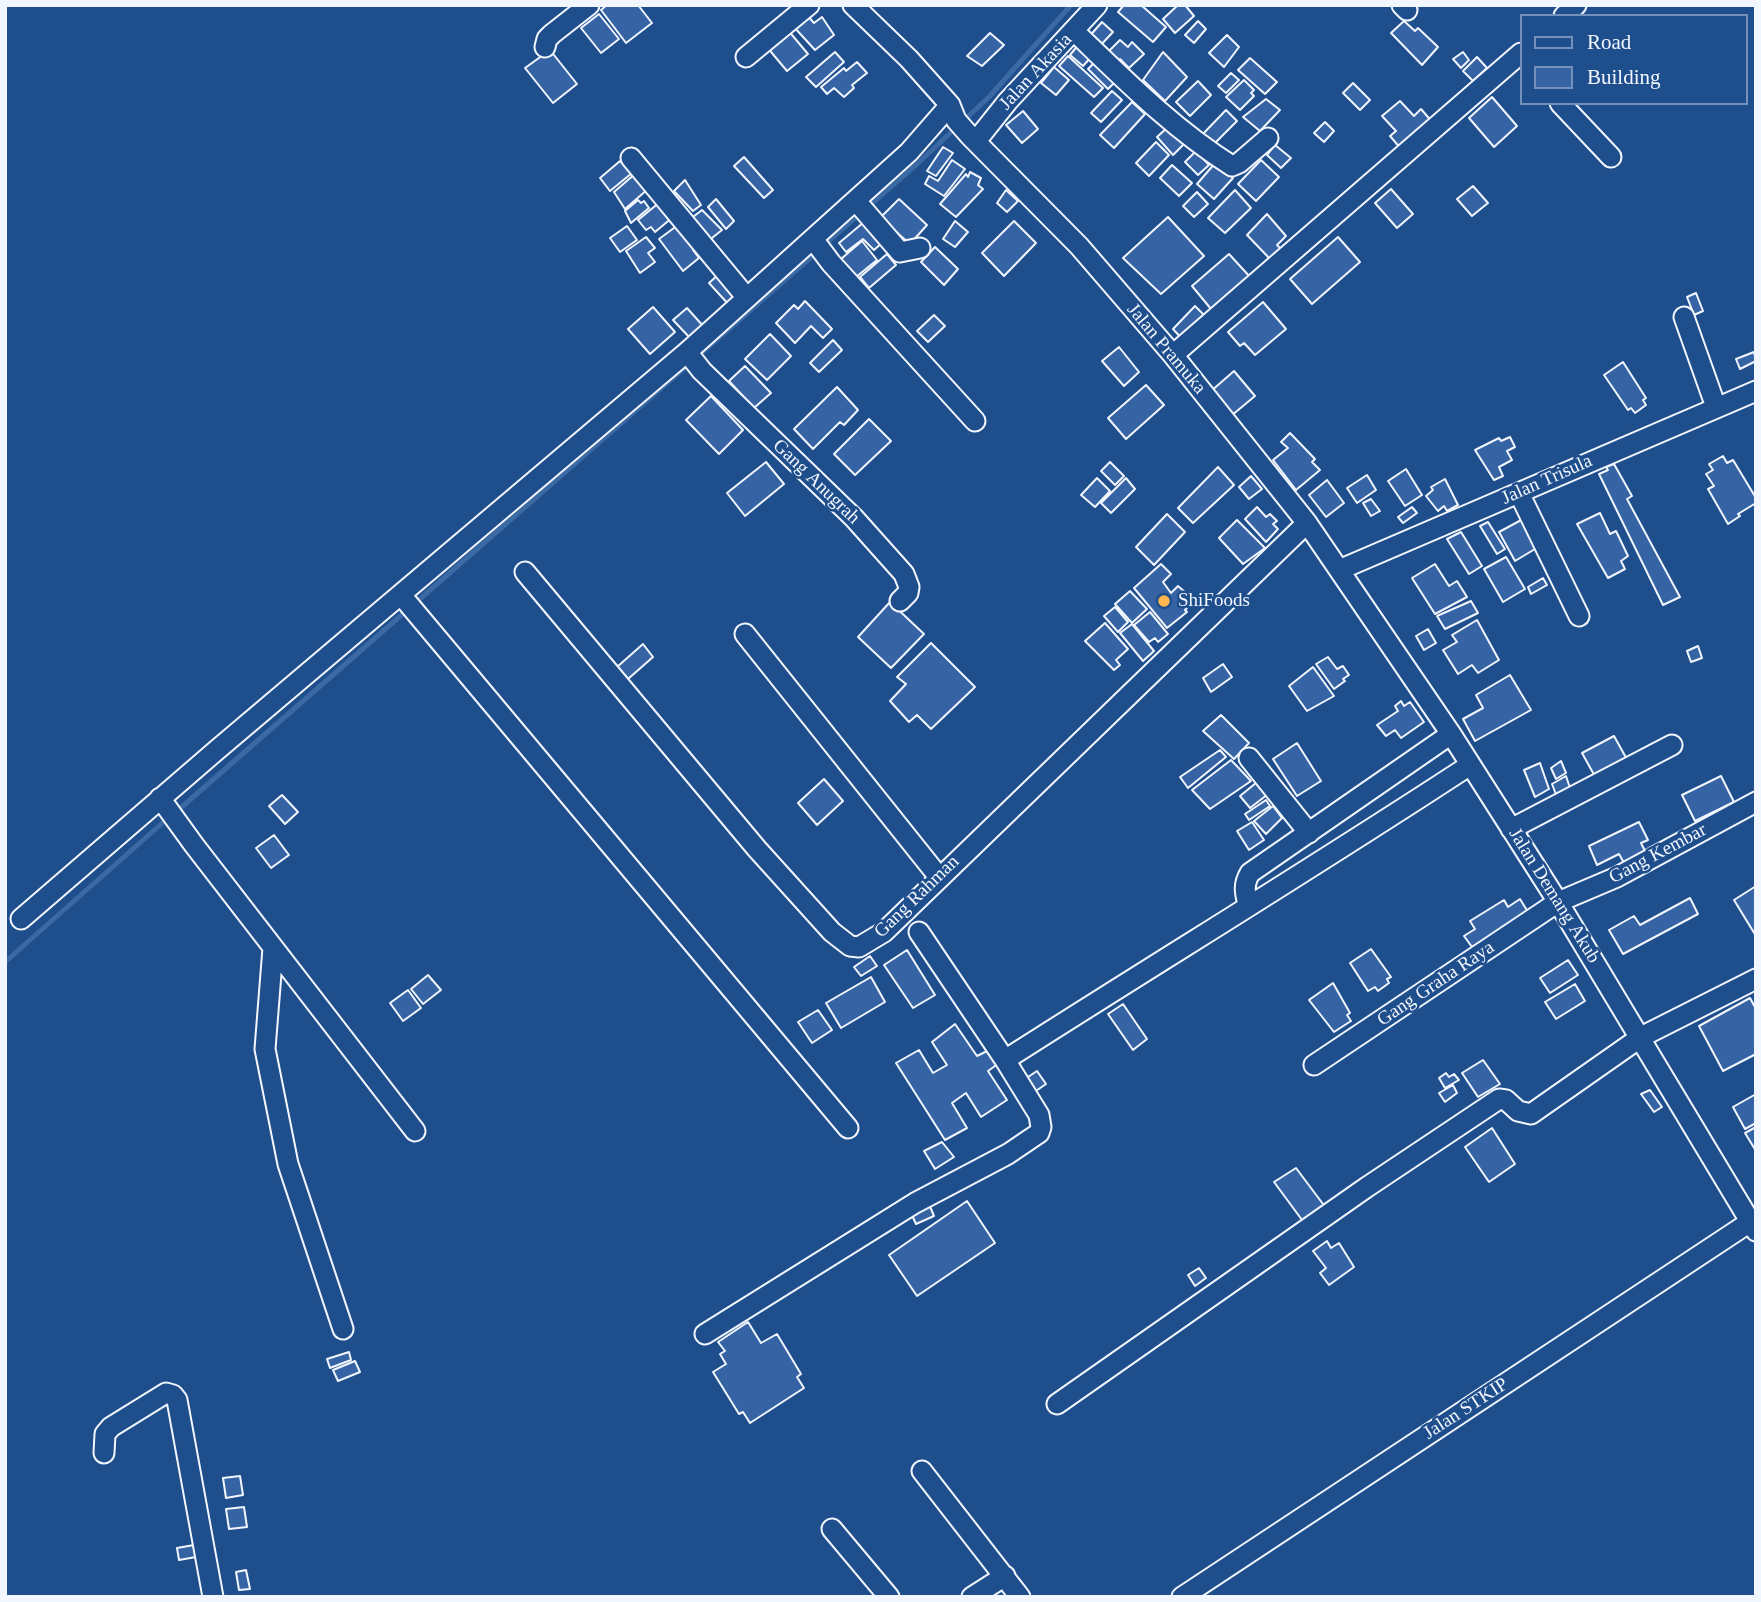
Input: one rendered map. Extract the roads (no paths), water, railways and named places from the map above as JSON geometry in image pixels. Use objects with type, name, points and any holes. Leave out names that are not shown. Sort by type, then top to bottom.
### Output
[{"type":"street","points":[[545,47],[547,38],[589,5]]},
{"type":"street","points":[[746,57],[810,5]]},
{"type":"street","points":[[21,919],[401,595],[693,360],[747,298],[822,250],[863,210],[909,152],[953,113],[909,59],[853,5]]},
{"type":"street","name":"Jalan Akasia","points":[[973,139],[1097,5]]},
{"type":"street","points":[[1074,31],[1156,111],[1232,166],[1269,138]]},
{"type":"street","points":[[1173,355],[1519,58]]},
{"type":"street","points":[[1562,105],[1611,157]]},
{"type":"street","name":"Jalan Pramuka","points":[[953,113],[973,139],[1079,246],[1173,355],[1307,523],[1339,570]]},
{"type":"street","points":[[631,158],[747,298]]},
{"type":"street","points":[[863,210],[900,252],[920,248]]},
{"type":"street","points":[[822,250],[975,421]]},
{"type":"street","points":[[1684,317],[1716,407]]},
{"type":"street","name":"Gang Anugrah","points":[[693,360],[854,518],[904,574],[909,587],[908,593],[900,601]]},
{"type":"street","name":"Jalan Trisula","points":[[1339,570],[1756,391]]},
{"type":"street","points":[[1519,493],[1579,616]]},
{"type":"street","name":"Gang Rahman","points":[[525,572],[757,849],[843,941],[850,946],[859,947],[884,932],[1307,523]]},
{"type":"street","name":"Jalan Demang Akub","points":[[1339,570],[1451,734],[1558,902],[1753,1226]]},
{"type":"street","points":[[401,595],[848,1128]]},
{"type":"street","points":[[745,634],[939,877]]},
{"type":"street","points":[[1248,905],[1244,890],[1250,873],[1451,734]]},
{"type":"street","points":[[1511,829],[1672,745]]},
{"type":"street","points":[[1249,758],[1308,833]]},
{"type":"street","points":[[1005,1060],[1248,905],[1319,864],[1470,765]]},
{"type":"street","points":[[160,798],[415,1131]]},
{"type":"street","name":"Gang Kembar","points":[[1558,902],[1617,877],[1756,802]]},
{"type":"street","name":"Gang Graha Raya","points":[[1314,1065],[1558,902]]},
{"type":"street","points":[[705,1334],[915,1203],[1034,1138],[1041,1127],[1039,1115],[1005,1060],[919,932]]},
{"type":"street","points":[[273,948],[265,1049],[288,1164],[343,1329]]},
{"type":"street","points":[[1056,1404],[1367,1187],[1499,1099],[1506,1100],[1523,1114],[1531,1114],[1641,1037],[1756,979]]},
{"type":"street","name":"Jalan STKIP","points":[[1182,1597],[1753,1226]]},
{"type":"street","points":[[104,1453],[105,1434],[111,1427],[166,1393],[177,1400],[213,1597]]},
{"type":"street","points":[[922,1471],[1020,1597]]},
{"type":"street","points":[[832,1530],[889,1597]]},
{"type":"street","points":[[972,1597],[1005,1576]]},
{"type":"waterway","points":[[824,245],[989,97],[1071,5]]},
{"type":"waterway","points":[[176,812],[817,252]]},
{"type":"waterway","points":[[5,962],[168,818]]},
{"type":"place","name":"ShiFoods","points":[[1164,601]]}]
